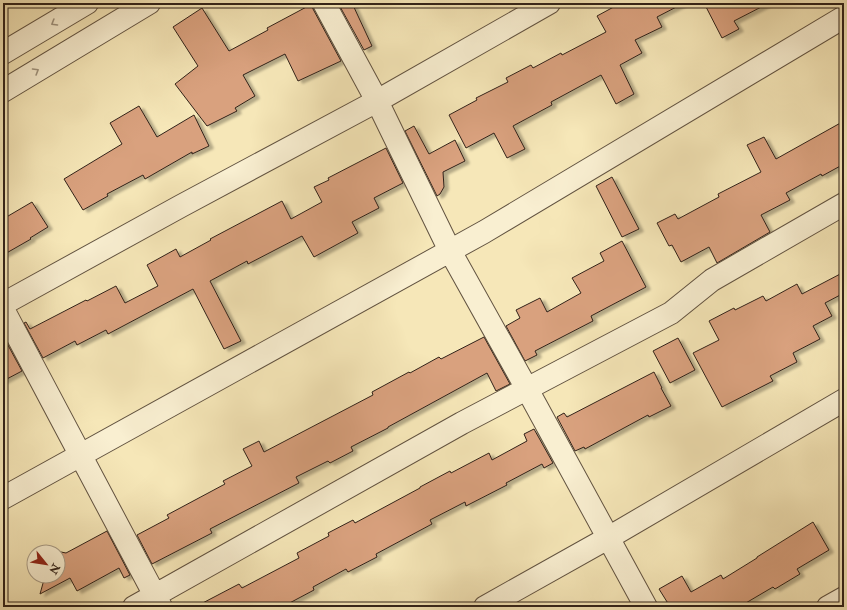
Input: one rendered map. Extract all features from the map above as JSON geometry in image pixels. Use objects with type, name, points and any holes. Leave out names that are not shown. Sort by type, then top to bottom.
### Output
[{"type":"street","points":[[3,53],[87,3]]},
{"type":"street","points":[[3,91],[149,3]]},
{"type":"street","points":[[324,3],[377,100],[450,251],[646,607]]},
{"type":"street","points":[[3,304],[377,100],[550,3]]},
{"type":"street","points":[[3,498],[484,232],[844,17]]},
{"type":"street","points":[[134,607],[158,601],[462,423],[671,313],[712,280],[844,204]]},
{"type":"street","points":[[3,309],[158,601]]},
{"type":"street","points":[[485,607],[608,538],[844,400]]},
{"type":"street","points":[[828,607],[844,598]]},
{"type":"building","points":[[338,3],[352,3],[372,46],[364,50]]},
{"type":"building","points":[[621,3],[684,3],[657,17],[662,27],[635,40],[642,53],[620,65],[634,94],[616,104],[601,75],[551,102],[552,105],[513,126],[525,149],[507,158],[494,133],[466,148],[449,115],[477,100],[476,98],[508,82],[506,78],[531,65],[533,68],[561,53],[562,55],[606,32],[597,16]]},
{"type":"building","points":[[704,3],[769,3],[734,21],[739,29],[722,38]]},
{"type":"building","points":[[312,4],[313,9],[341,61],[298,81],[285,54],[243,75],[255,96],[235,108],[237,111],[207,126],[175,84],[198,66],[173,27],[202,8],[229,51],[268,30],[267,28]]},
{"type":"building","points":[[139,106],[157,137],[194,115],[209,146],[192,154],[192,152],[145,179],[143,175],[107,194],[108,196],[83,210],[64,179],[122,144],[110,123]]},
{"type":"building","points":[[844,121],[844,164],[822,176],[821,174],[786,193],[790,200],[761,215],[770,232],[717,263],[709,247],[681,262],[672,245],[669,246],[657,223],[675,214],[678,219],[719,197],[718,194],[761,172],[747,145],[764,137],[776,159]]},
{"type":"building","points":[[414,126],[429,154],[455,140],[465,161],[443,172],[444,187],[437,196],[405,131]]},
{"type":"building","points":[[386,148],[403,183],[374,198],[379,208],[352,222],[358,233],[314,257],[302,236],[248,264],[247,261],[210,281],[241,341],[224,349],[193,289],[108,334],[106,330],[77,345],[75,341],[43,358],[24,323],[26,322],[30,329],[116,286],[125,303],[158,286],[147,265],[176,249],[180,257],[211,240],[210,239],[282,201],[291,219],[322,202],[314,187],[329,180],[328,178]]},
{"type":"building","points":[[612,177],[639,229],[622,237],[596,186]]},
{"type":"building","points":[[32,202],[48,227],[30,238],[31,239],[3,255],[3,219]]},
{"type":"building","points":[[622,241],[646,287],[591,316],[593,321],[535,351],[537,355],[525,361],[506,326],[520,318],[516,310],[540,298],[547,312],[581,293],[572,278],[604,261],[600,253]]},
{"type":"building","points":[[844,272],[844,293],[825,303],[832,316],[813,326],[820,339],[793,353],[797,362],[770,376],[773,381],[722,407],[693,353],[719,340],[709,321],[734,308],[735,310],[763,296],[766,301],[797,284],[802,294]]},
{"type":"building","points":[[3,336],[22,371],[3,381]]},
{"type":"building","points":[[484,337],[510,384],[496,391],[487,373],[351,447],[353,451],[330,463],[328,461],[296,477],[299,483],[210,529],[212,533],[152,564],[137,535],[169,518],[167,515],[225,484],[223,481],[252,466],[243,449],[259,441],[264,452],[373,395],[372,392],[409,372],[410,373],[439,357],[441,359]]},
{"type":"building","points":[[678,338],[695,370],[670,383],[653,351]]},
{"type":"building","points":[[654,372],[671,406],[649,417],[648,415],[585,449],[584,447],[575,451],[557,417],[564,413],[567,417]]},
{"type":"building","points":[[534,429],[553,463],[544,468],[542,464],[506,483],[507,485],[466,506],[465,502],[430,520],[432,524],[376,554],[377,557],[348,572],[346,569],[313,587],[314,590],[282,607],[195,607],[239,584],[242,588],[299,558],[297,553],[329,536],[328,533],[353,520],[355,523],[450,471],[451,473],[489,453],[492,460],[527,441],[524,434]]},
{"type":"building","points":[[813,522],[829,550],[797,569],[800,574],[775,589],[773,587],[739,607],[665,607],[669,605],[659,589],[682,576],[691,592],[721,575],[723,579]]},
{"type":"building","points":[[107,531],[130,575],[124,578],[119,568],[77,591],[70,578],[66,580],[66,553]]},
{"type":"building","points":[[43,584],[59,584],[40,594]]}]
